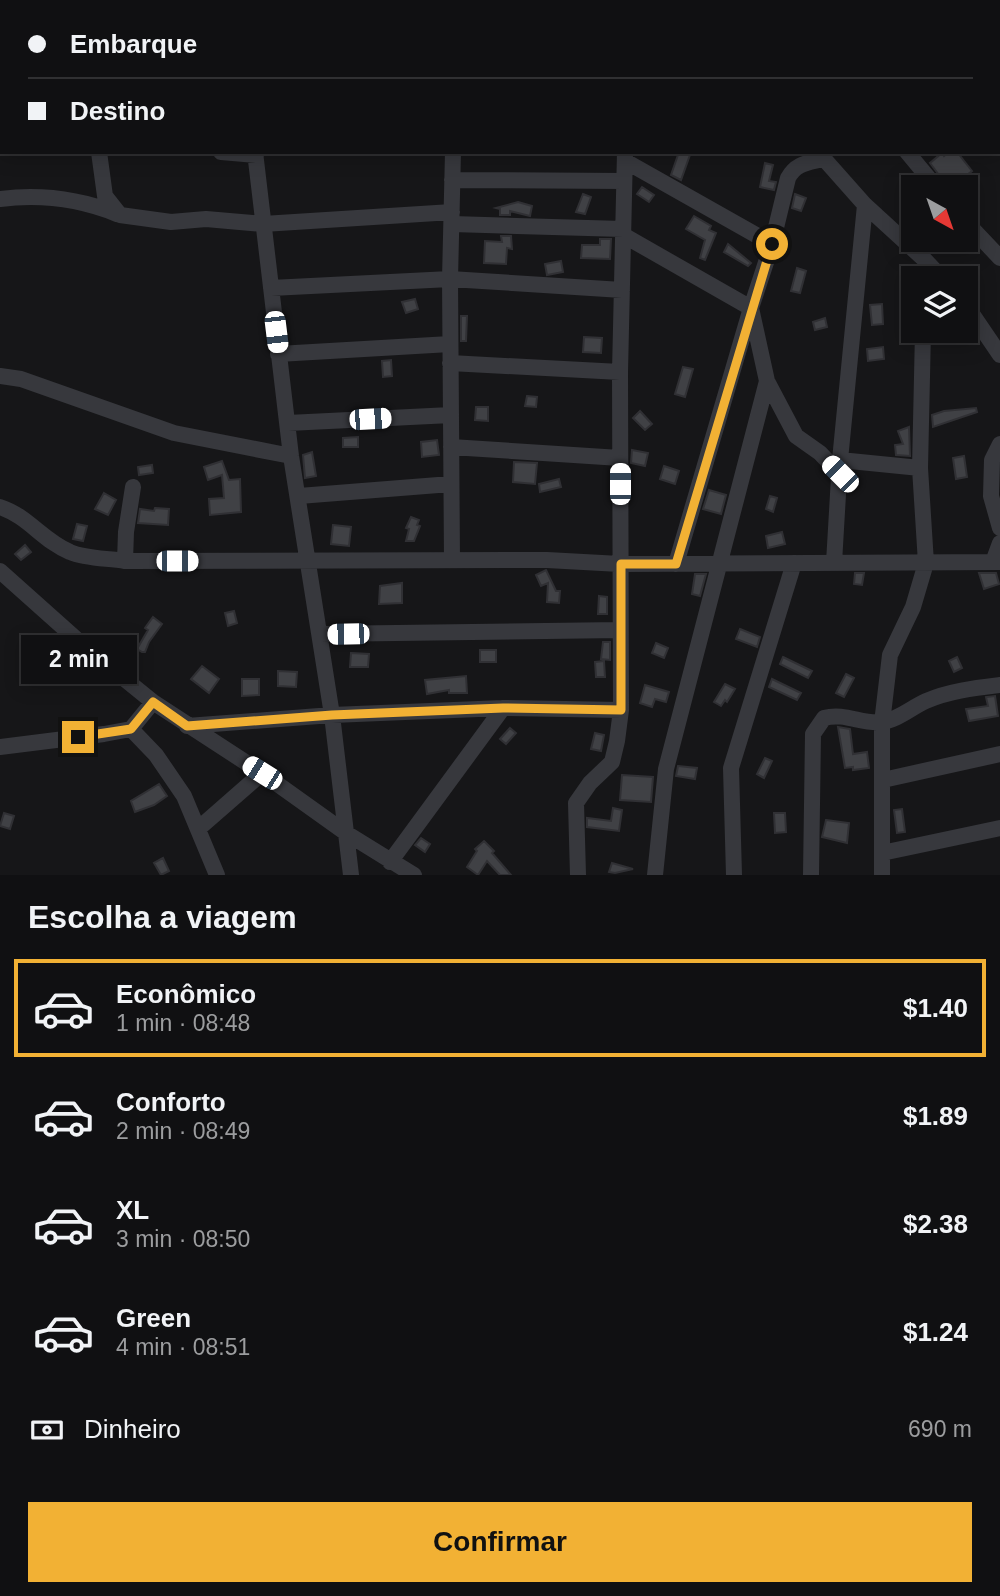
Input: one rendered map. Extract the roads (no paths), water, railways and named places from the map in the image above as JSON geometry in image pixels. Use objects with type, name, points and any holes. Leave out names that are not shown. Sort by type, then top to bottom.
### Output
[{"type":"street","points":[[99,154],[105,196],[120,215]]},
{"type":"street","points":[[256,154],[291,456],[332,715],[351,875]]},
{"type":"street","points":[[452,560],[450,279],[453,154]]},
{"type":"street","points":[[909,154],[926,175]]},
{"type":"street","points":[[676,564],[793,168],[821,155],[865,205],[931,266]]},
{"type":"street","points":[[578,875],[576,803],[590,782],[612,762],[621,710],[620,372],[625,157],[772,244]]},
{"type":"street","points":[[452,180],[624,181]]},
{"type":"street","points":[[0,199],[16,197],[82,201],[120,215],[171,222],[206,219],[263,224],[452,218],[623,232],[751,308],[767,381],[796,436],[840,467],[920,468]]},
{"type":"street","points":[[834,563],[840,467],[865,205]]},
{"type":"street","points":[[978,235],[1000,258]]},
{"type":"street","points":[[925,260],[925,266]]},
{"type":"street","points":[[271,288],[450,279],[622,290]]},
{"type":"street","points":[[978,323],[1000,355]]},
{"type":"street","points":[[882,864],[882,723],[890,655],[913,607],[926,563],[920,468],[923,343]]},
{"type":"street","points":[[278,354],[450,344]]},
{"type":"street","points":[[450,363],[620,372]]},
{"type":"street","points":[[0,376],[21,379],[174,433],[291,456]]},
{"type":"street","points":[[655,875],[666,769],[767,381]]},
{"type":"street","points":[[288,423],[451,415]]},
{"type":"street","points":[[1000,444],[992,460],[991,496],[1000,528]]},
{"type":"street","points":[[451,447],[620,458]]},
{"type":"street","points":[[299,496],[451,484]]},
{"type":"street","points":[[125,561],[126,532],[133,487]]},
{"type":"street","points":[[0,507],[14,511],[70,553],[125,561],[547,560],[621,564],[997,562],[1000,543]]},
{"type":"street","points":[[734,875],[731,768],[794,563]]},
{"type":"street","points":[[0,571],[84,646],[153,702],[262,773],[346,833],[414,875]]},
{"type":"street","points":[[320,634],[620,631]]},
{"type":"street","points":[[811,875],[813,734],[824,718],[835,715],[882,723],[925,701],[961,690],[1000,685]]},
{"type":"street","points":[[0,747],[131,729],[153,702]]},
{"type":"street","points":[[187,726],[332,715],[503,708],[621,710]]},
{"type":"street","points":[[390,862],[503,708]]},
{"type":"street","points":[[131,729],[156,755],[184,796],[217,875]]},
{"type":"street","points":[[883,780],[1000,754]]},
{"type":"street","points":[[198,829],[262,773]]},
{"type":"street","points":[[866,875],[882,864],[1000,828]]}]
